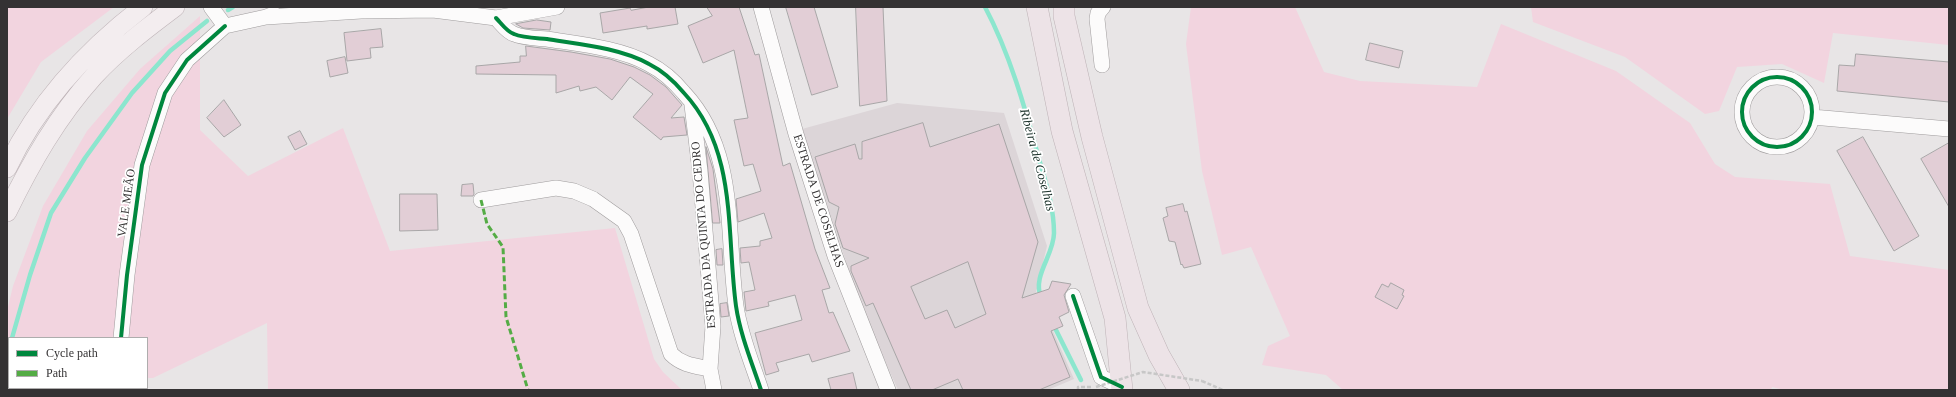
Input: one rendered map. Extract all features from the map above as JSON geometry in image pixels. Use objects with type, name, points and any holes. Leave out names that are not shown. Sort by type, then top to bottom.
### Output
[{"type":"highway","points":[[1064,7],[1064,16],[1092,138],[1138,308],[1159,355],[1179,390]]},
{"type":"highway","points":[[1036,10],[1062,131],[1115,318],[1122,388]]},
{"type":"main road","points":[[7,168],[16,149],[45,105],[79,62],[124,21],[143,7]]},
{"type":"main road","points":[[7,212],[34,159],[62,116],[94,76],[138,35],[175,7]]},
{"type":"street","points":[[211,7],[225,26],[266,17],[361,11],[431,9],[496,18],[557,7]]},
{"type":"street","points":[[266,17],[289,7]]},
{"type":"street","name":"ESTRADA DE COSELHAS","points":[[761,7],[796,134],[835,256],[888,390]]},
{"type":"street","points":[[1102,66],[1097,19],[1098,13],[1103,7]]},
{"type":"street","points":[[496,18],[512,34],[624,54],[649,64],[671,78],[692,101],[715,140],[724,172],[731,235],[736,307],[750,358],[761,390]]},
{"type":"street","name":"VALE MEÃO","points":[[121,337],[127,275],[142,165],[165,93],[188,60],[225,26]]},
{"type":"street","points":[[1779,76],[1790,79],[1800,85],[1808,94],[1812,105],[1812,116],[1809,128],[1802,137],[1793,144],[1782,147],[1770,147],[1759,143],[1750,135],[1744,125],[1742,114],[1744,102],[1749,92],[1757,83],[1767,78],[1779,76]]},
{"type":"street","name":"ESTRADA DA QUINTA DO CEDRO","points":[[692,101],[700,171],[713,326],[710,369],[714,390]]},
{"type":"street","points":[[1812,116],[1949,129]]},
{"type":"street","points":[[481,200],[556,188],[574,191],[593,199],[624,221],[631,234],[671,354],[686,364],[710,369]]},
{"type":"street","points":[[1073,296],[1101,377],[1122,388]]},
{"type":"path","points":[[1078,390],[1078,387],[1096,387],[1143,372],[1202,381],[1223,390]]},
{"type":"shaded area","points":[[7,7],[114,7],[41,62],[7,119]]},
{"type":"shaded area","points":[[1191,7],[1295,7],[1324,72],[1360,81],[1477,87],[1501,24],[1616,71],[1690,123],[1715,164],[1735,177],[1830,184],[1850,256],[1949,270],[1949,390],[1784,390],[1772,387],[1771,390],[1343,390],[1326,375],[1262,365],[1268,346],[1290,336],[1251,247],[1222,255],[1202,171],[1186,44]]},
{"type":"shaded area","points":[[1531,7],[1949,7],[1949,45],[1833,33],[1824,83],[1782,64],[1737,67],[1719,111],[1705,114],[1625,57],[1533,22]]},
{"type":"shaded area","points":[[200,16],[200,130],[248,176],[343,128],[390,251],[615,228],[654,359],[663,372],[682,390],[268,390],[267,323],[153,378],[148,378],[148,337],[8,337],[8,389],[96,390],[7,390],[7,311],[13,286],[43,206],[87,131],[140,69]]},
{"type":"shaded area","points":[[897,103],[1004,113],[1047,246],[1036,292],[1074,379],[1048,390],[898,390],[862,310],[802,129]]},
{"type":"building","points":[[649,7],[675,7],[678,24],[647,29],[647,26],[603,33],[600,13],[630,8],[631,10]]},
{"type":"building","points":[[707,7],[739,7],[755,55],[759,54],[783,166],[790,163],[815,249],[830,288],[822,290],[829,313],[833,312],[850,351],[812,362],[809,354],[776,363],[779,371],[766,375],[755,333],[802,320],[795,295],[768,302],[769,306],[746,311],[744,292],[755,290],[749,262],[741,263],[740,248],[760,246],[760,241],[772,238],[764,213],[738,222],[736,199],[761,191],[753,164],[744,166],[734,120],[748,118],[734,50],[703,63],[688,26],[712,16]]},
{"type":"building","points":[[786,7],[814,7],[838,87],[812,95]]},
{"type":"building","points":[[856,7],[883,7],[887,101],[860,106]]},
{"type":"building","points":[[537,20],[551,22],[550,30],[523,28],[516,24]]},
{"type":"building","points":[[381,29],[383,47],[370,48],[371,58],[347,61],[344,33]]},
{"type":"building","points":[[1370,43],[1403,51],[1399,68],[1366,60]]},
{"type":"building","points":[[526,46],[610,59],[634,67],[650,75],[666,87],[682,105],[671,118],[684,117],[687,135],[663,137],[661,140],[633,117],[653,94],[630,77],[612,100],[596,87],[580,91],[579,86],[556,93],[556,75],[476,74],[476,66],[520,62],[520,56],[526,56]]},
{"type":"building","points":[[1856,54],[1949,62],[1949,102],[1837,91],[1839,65],[1854,66]]},
{"type":"building","points":[[345,57],[348,73],[330,77],[327,61]]},
{"type":"building","points":[[224,100],[241,125],[224,137],[207,118]]},
{"type":"building","points":[[923,123],[930,147],[999,124],[1038,242],[1022,298],[1049,289],[1052,281],[1071,284],[1064,295],[1069,312],[1059,317],[1063,326],[1051,331],[1070,377],[1039,390],[963,390],[958,379],[932,390],[911,390],[873,303],[866,306],[851,271],[851,266],[869,258],[843,248],[835,224],[839,207],[829,202],[815,157],[855,144],[859,159],[862,159],[862,142]],"holes":[[[968,262],[986,314],[955,328],[947,310],[925,319],[911,287]]]},
{"type":"building","points":[[300,131],[307,144],[295,150],[288,137]]},
{"type":"building","points":[[1863,137],[1919,236],[1894,251],[1837,151]]},
{"type":"building","points":[[1949,143],[1949,207],[1921,159]]},
{"type":"building","points":[[706,147],[713,169],[720,223],[713,223]]},
{"type":"building","points":[[473,184],[473,196],[461,196],[462,185]]},
{"type":"building","points":[[400,194],[437,194],[438,230],[400,231]]},
{"type":"building","points":[[1183,204],[1185,212],[1187,211],[1201,264],[1184,268],[1182,264],[1181,265],[1175,242],[1169,241],[1163,218],[1168,216],[1166,208]]},
{"type":"building","points":[[722,249],[723,265],[717,265],[716,250]]},
{"type":"building","points":[[1391,283],[1404,290],[1402,295],[1404,296],[1397,309],[1375,297],[1382,284],[1388,287]]},
{"type":"building","points":[[727,303],[729,316],[721,317],[720,304]]},
{"type":"building","points":[[853,373],[857,390],[831,390],[828,379]]},
{"type":"waterway","points":[[228,10],[233,7]]},
{"type":"waterway","name":"Ribeira de Coselhas","points":[[985,7],[1002,43],[1016,82],[1051,205],[1054,233],[1051,249],[1039,281],[1041,297]]},
{"type":"waterway","points":[[12,337],[30,275],[51,213],[85,158],[132,93],[170,51],[207,21]]},
{"type":"waterway","name":"Ribeira de Coselhas","points":[[1053,324],[1081,380]]},
{"type":"waterway","points":[[7,367],[8,358]]},
{"type":"marked path","points":[[481,200],[487,224],[503,247],[506,317],[528,390]]},
{"type":"cycle path","points":[[496,18],[511,33],[530,38],[547,39],[613,50],[649,64],[672,80],[701,116],[714,140],[722,167],[729,222],[736,306],[740,327],[761,390]]},
{"type":"cycle path","points":[[121,337],[127,275],[142,165],[165,93],[187,60],[225,26]]},
{"type":"cycle path","points":[[1777,77],[1790,80],[1802,87],[1809,99],[1812,112],[1809,125],[1802,137],[1790,144],[1777,147],[1764,144],[1752,137],[1745,125],[1742,112],[1745,99],[1752,87],[1764,80],[1777,77]]},
{"type":"cycle path","points":[[1073,296],[1101,377],[1122,387]]}]
